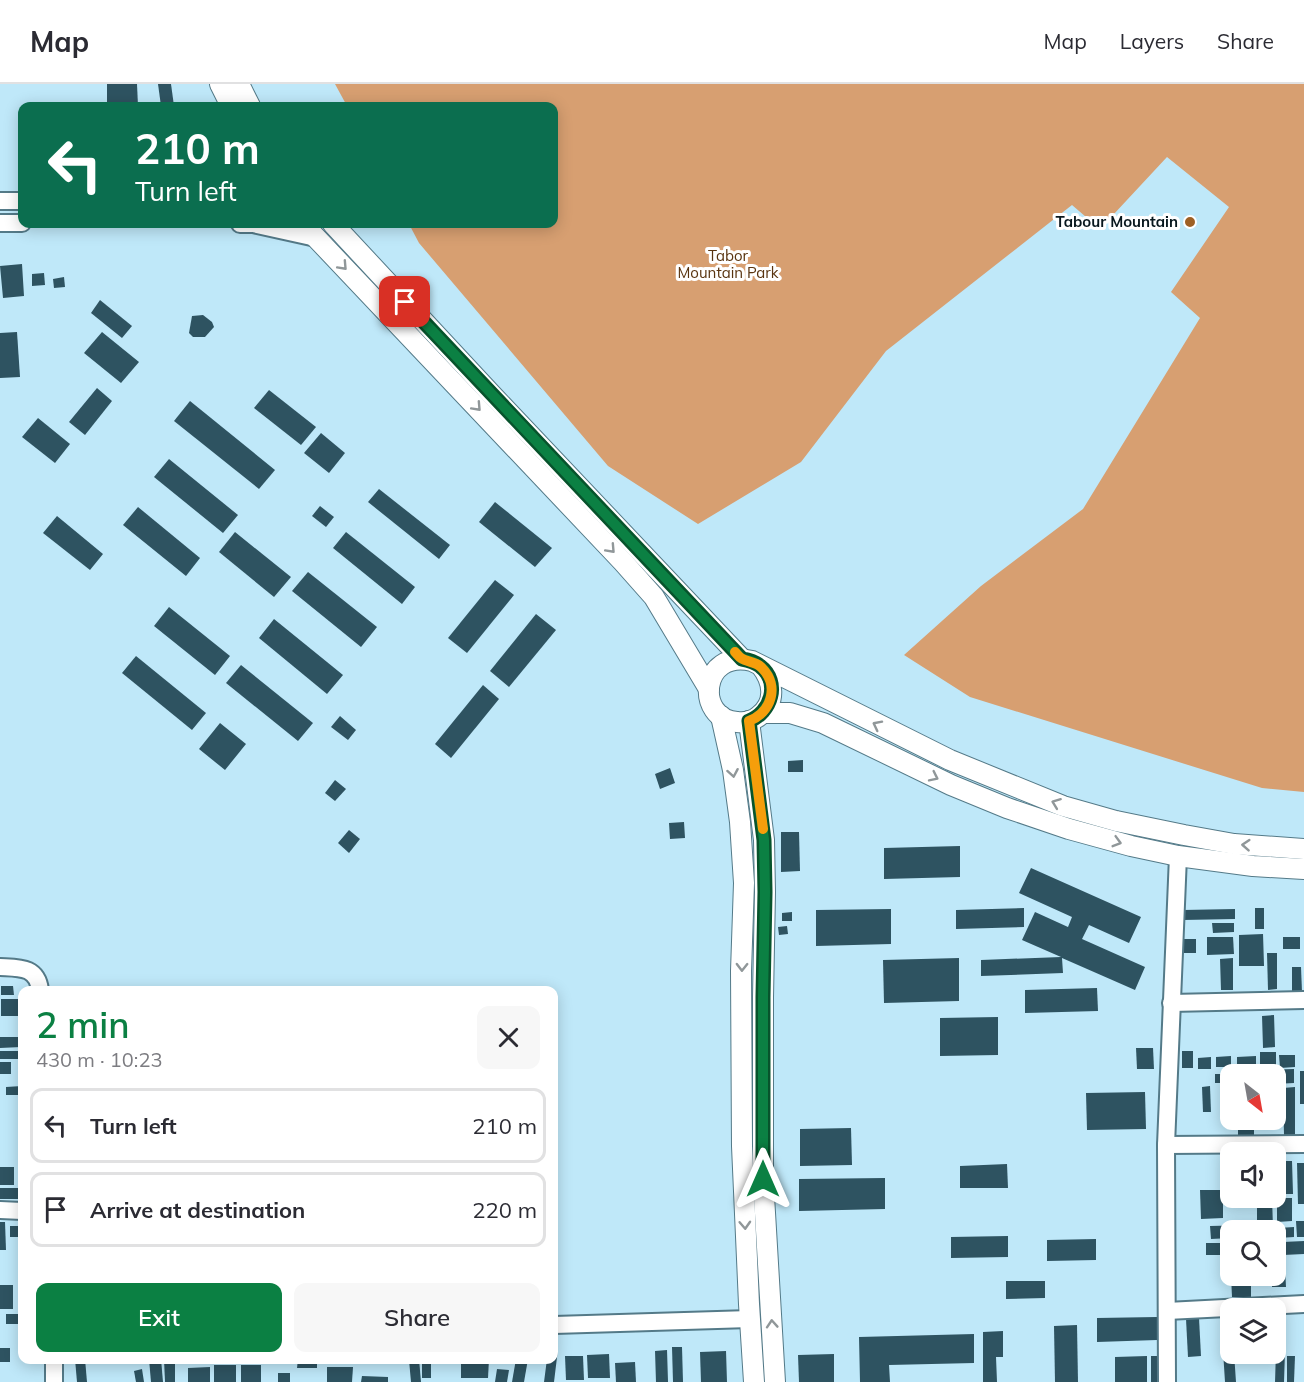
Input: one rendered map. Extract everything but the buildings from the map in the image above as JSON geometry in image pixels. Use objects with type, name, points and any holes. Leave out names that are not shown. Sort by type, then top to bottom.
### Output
[{"type":"street","points":[[220,84],[229,102]]},
{"type":"street","points":[[240,84],[248,102]]},
{"type":"street","points":[[0,201],[18,201]]},
{"type":"street","points":[[0,223],[18,223]]},
{"type":"street","points":[[271,228],[316,238]]},
{"type":"street","points":[[307,228],[654,597],[709,689]]},
{"type":"street","points":[[337,228],[494,398],[742,659]]},
{"type":"street","points":[[1304,849],[1234,844],[1128,823],[1063,806],[950,760],[752,661],[742,659],[722,664],[710,682],[710,702],[716,712],[724,718],[734,722],[790,713],[823,723],[951,785],[1007,808],[1090,835],[1178,856],[1253,866],[1304,869]]},
{"type":"street","points":[[761,666],[771,684],[772,694],[769,704],[756,717],[765,892],[763,1179],[775,1382]]},
{"type":"street","points":[[721,716],[741,822],[744,883],[741,971],[742,1146],[754,1382]]},
{"type":"street","points":[[1167,1382],[1166,1145],[1178,856]]},
{"type":"street","points":[[0,967],[21,968],[31,972],[37,978],[39,986]]},
{"type":"street","points":[[1171,1003],[1304,1000]]},
{"type":"street","points":[[1166,1145],[1304,1144]]},
{"type":"street","points":[[0,1210],[18,1211]]},
{"type":"street","points":[[1167,1311],[1304,1304]]},
{"type":"street","points":[[558,1325],[750,1319]]},
{"type":"street","points":[[54,1364],[54,1382]]},
{"type":"green space","name":"Tabor Mountain Park","points":[[335,84],[1304,84],[1304,792],[1262,788],[970,697],[904,655],[981,586],[1083,509],[1200,318],[1171,292],[1229,207],[1167,157],[1100,229],[1072,205],[886,351],[801,462],[698,524],[608,466],[419,243],[411,228],[558,228],[558,102],[345,102]]},
{"type":"slow traffic","points":[[735,652],[742,659],[761,666],[771,684],[772,694],[769,704],[755,719],[749,721],[763,829]]},
{"type":"place","name":"Tabour Mountain","points":[[1190,222]]},
{"type":"route","points":[[405,302],[742,659],[761,666],[767,674],[772,694],[769,704],[755,719],[749,721],[764,840],[763,1179]]}]
